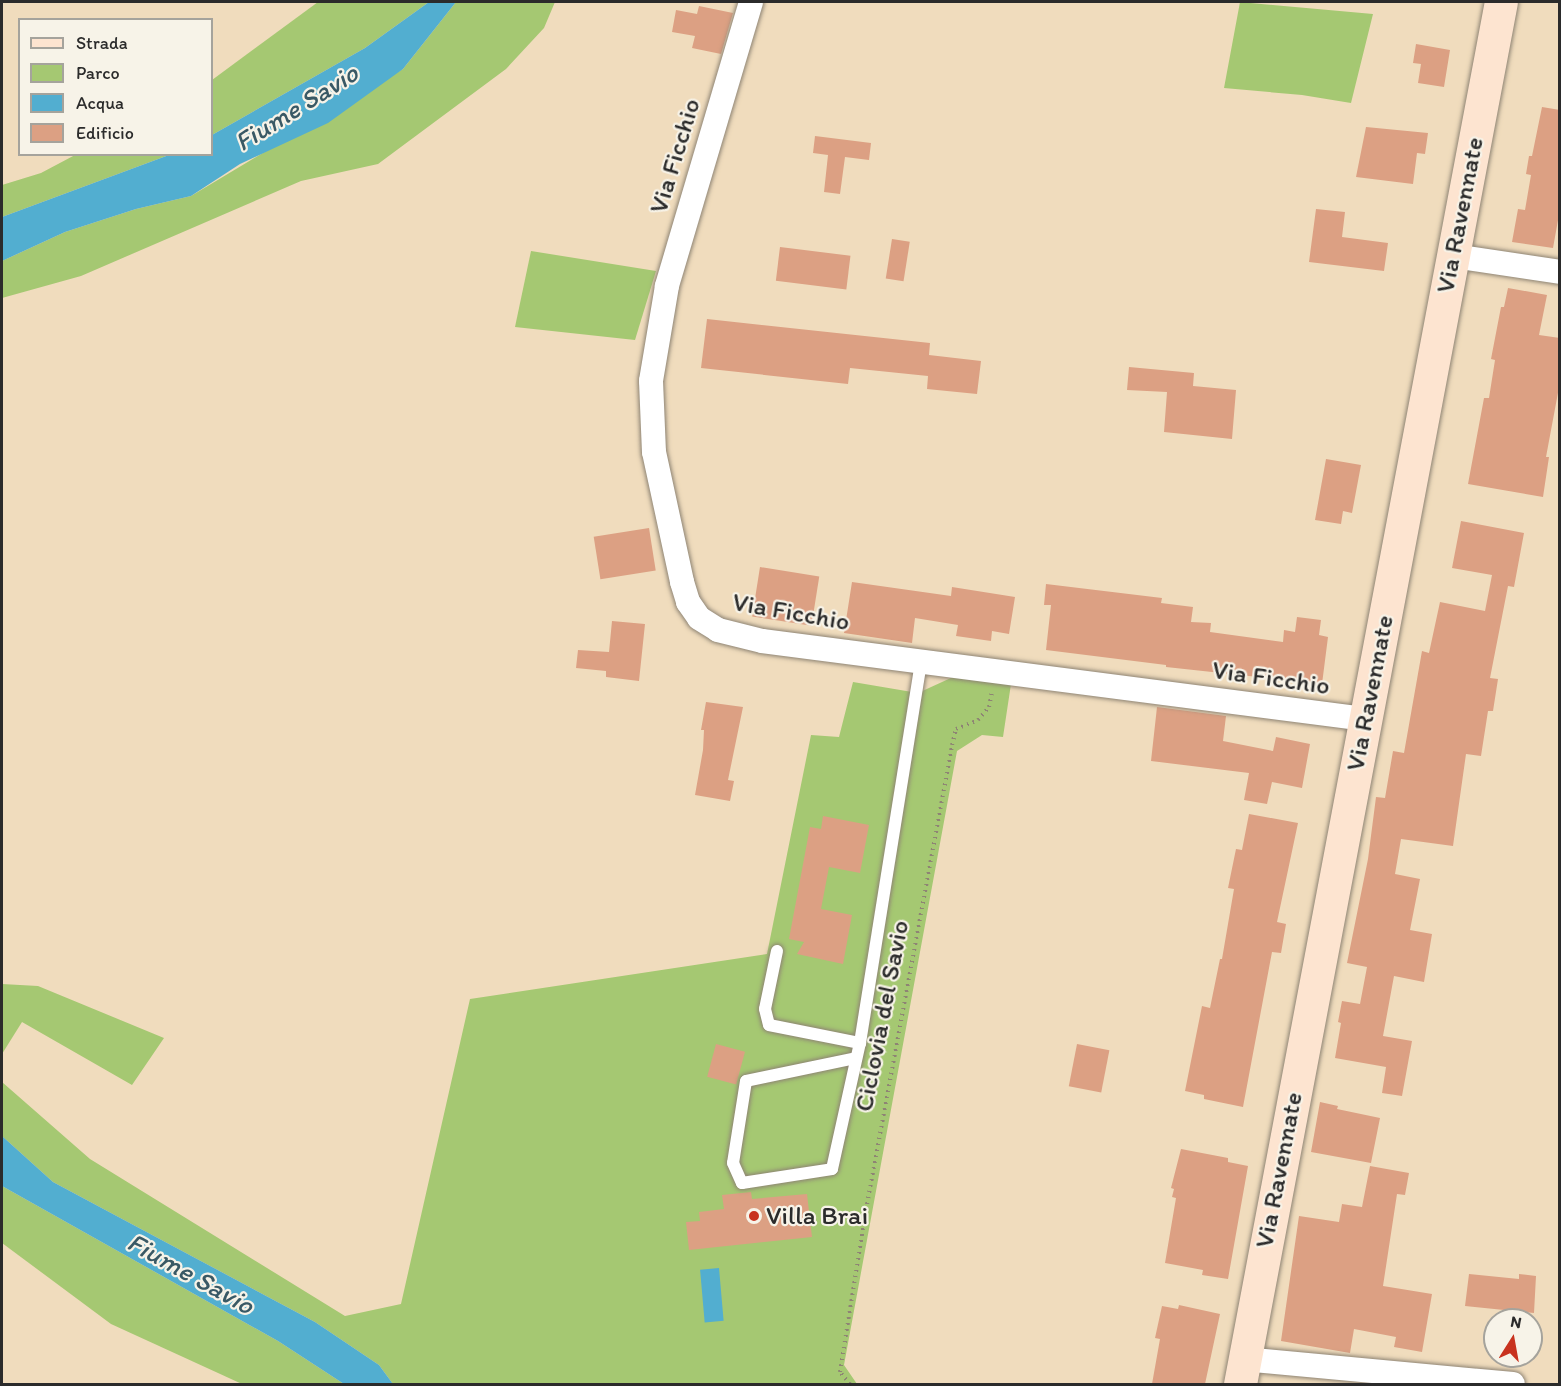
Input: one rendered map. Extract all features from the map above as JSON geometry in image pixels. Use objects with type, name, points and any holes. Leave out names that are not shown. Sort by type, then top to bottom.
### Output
[{"type":"main road","name":"Via Ravennate","points":[[1241,1372],[1501,2]]},
{"type":"street","name":"Via Ficchio","points":[[751,2],[667,286],[651,381],[654,452],[682,582],[688,602],[699,618],[718,630],[762,641],[1364,719]]},
{"type":"street","points":[[1453,256],[1560,272]]},
{"type":"street","points":[[1241,1372],[1513,1384]]},
{"type":"lane","points":[[856,1058],[746,1081],[734,1163],[742,1183],[832,1169],[860,1043],[921,661]]},
{"type":"lane","points":[[777,951],[765,1010],[768,1025],[860,1043]]},
{"type":"path","name":"Ciclovia del Savio","points":[[850,1384],[840,1372],[868,1198],[952,744],[956,729],[978,720],[990,707],[995,670]]},
{"type":"green space","points":[[318,2],[429,2],[365,48],[213,134],[213,79]]},
{"type":"green space","points":[[456,2],[555,2],[544,28],[506,69],[378,164],[301,181],[81,276],[2,298],[2,261],[65,232],[136,209],[191,196],[403,69]]},
{"type":"green space","points":[[1240,2],[1373,14],[1351,103],[1302,95],[1224,88]]},
{"type":"green space","points":[[73,156],[166,156],[2,217],[2,185],[41,173]]},
{"type":"green space","points":[[531,251],[656,271],[635,340],[515,327]]},
{"type":"green space","points":[[953,677],[1011,684],[1003,737],[982,735],[957,751],[844,1365],[857,1384],[393,1384],[379,1365],[315,1322],[53,1182],[2,1136],[2,1082],[90,1159],[345,1316],[401,1304],[470,999],[767,954],[811,735],[839,737],[853,682],[918,693]]},
{"type":"green space","points":[[2,984],[38,986],[164,1038],[132,1085],[22,1022],[2,1054]]},
{"type":"green space","points":[[2,1186],[278,1341],[344,1384],[242,1384],[111,1324],[2,1243]]},
{"type":"water","name":"Fiume Savio","points":[[429,2],[456,2],[403,69],[328,123],[240,164],[191,196],[136,209],[65,232],[2,261],[2,217],[166,156],[213,156],[213,134],[365,48]]},
{"type":"water","name":"Fiume Savio","points":[[2,1136],[53,1182],[315,1322],[379,1365],[393,1384],[344,1384],[278,1341],[2,1186]]},
{"type":"water","points":[[719,1268],[724,1321],[705,1322],[700,1270]]},
{"type":"building","points":[[699,6],[733,13],[721,54],[692,48],[695,36],[672,32],[676,10],[697,14]]},
{"type":"building","points":[[1416,44],[1450,50],[1444,87],[1418,83],[1421,64],[1413,63]]},
{"type":"building","points":[[1542,107],[1560,110],[1560,209],[1553,248],[1512,242],[1518,209],[1525,210],[1531,175],[1526,174]]},
{"type":"building","points":[[1366,127],[1428,133],[1425,154],[1417,153],[1413,184],[1356,177]]},
{"type":"building","points":[[815,136],[871,143],[869,160],[845,157],[840,194],[824,192],[828,155],[813,153]]},
{"type":"building","points":[[1316,209],[1345,212],[1342,237],[1388,243],[1384,271],[1309,262]]},
{"type":"building","points":[[892,239],[910,242],[904,281],[886,279]]},
{"type":"building","points":[[780,247],[850,256],[846,289],[776,281]]},
{"type":"building","points":[[1508,288],[1547,295],[1539,335],[1560,338],[1560,382],[1546,457],[1549,457],[1543,497],[1468,484],[1484,398],[1489,398],[1495,360],[1491,359],[1501,307],[1504,307]]},
{"type":"building","points":[[707,319],[930,343],[929,355],[981,361],[977,394],[927,389],[928,376],[850,368],[848,384],[701,368]]},
{"type":"building","points":[[1129,367],[1194,373],[1193,386],[1236,390],[1232,439],[1164,432],[1167,392],[1127,390]]},
{"type":"building","points":[[1326,459],[1361,465],[1352,513],[1343,511],[1341,524],[1315,520]]},
{"type":"building","points":[[1461,521],[1524,533],[1514,587],[1508,586],[1490,678],[1498,679],[1493,711],[1488,711],[1481,756],[1466,754],[1453,846],[1401,839],[1395,874],[1420,879],[1410,930],[1432,934],[1424,982],[1394,976],[1383,1036],[1412,1041],[1402,1096],[1382,1093],[1386,1067],[1335,1058],[1341,1023],[1338,1022],[1342,1001],[1360,1004],[1367,967],[1347,963],[1368,859],[1376,797],[1385,798],[1393,751],[1404,753],[1422,651],[1429,653],[1440,602],[1485,611],[1492,575],[1452,568]]},
{"type":"building","points":[[649,528],[656,570],[600,579],[594,537]]},
{"type":"building","points":[[760,567],[819,576],[811,626],[752,616]]},
{"type":"building","points":[[852,582],[951,596],[952,587],[1015,597],[1009,634],[992,631],[991,641],[956,636],[958,625],[915,618],[912,643],[844,633]]},
{"type":"building","points":[[1046,584],[1162,598],[1161,603],[1193,607],[1191,622],[1211,623],[1210,632],[1283,642],[1284,630],[1295,632],[1297,617],[1321,620],[1319,635],[1328,637],[1322,684],[1166,667],[1166,665],[1046,650],[1051,605],[1044,605]]},
{"type":"building","points":[[612,621],[645,624],[639,681],[606,677],[606,671],[576,668],[578,650],[609,652]]},
{"type":"building","points":[[706,702],[743,707],[728,780],[734,781],[730,801],[695,795],[703,750],[704,730],[701,730]]},
{"type":"building","points":[[1157,707],[1226,716],[1223,741],[1273,751],[1276,737],[1310,744],[1302,788],[1272,782],[1267,804],[1244,800],[1249,773],[1151,761]]},
{"type":"building","points":[[1249,814],[1298,823],[1277,922],[1286,924],[1281,953],[1272,952],[1243,1107],[1204,1099],[1204,1095],[1185,1091],[1202,1006],[1210,1008],[1220,959],[1222,959],[1234,889],[1228,888],[1236,849],[1242,850]]},
{"type":"building","points":[[823,816],[869,825],[860,873],[829,867],[821,909],[852,915],[843,964],[797,954],[804,942],[789,939],[810,827],[821,829]]},
{"type":"building","points":[[716,1044],[745,1052],[736,1085],[707,1077]]},
{"type":"building","points":[[1077,1044],[1109,1050],[1101,1093],[1069,1086]]},
{"type":"building","points":[[1320,1102],[1338,1106],[1337,1109],[1380,1118],[1371,1163],[1311,1152]]},
{"type":"building","points":[[1181,1149],[1228,1158],[1228,1162],[1248,1166],[1228,1279],[1202,1275],[1203,1270],[1165,1263],[1176,1198],[1172,1197],[1174,1189],[1171,1188]]},
{"type":"building","points":[[1370,1166],[1409,1173],[1405,1195],[1397,1194],[1383,1286],[1432,1294],[1422,1352],[1394,1347],[1396,1337],[1354,1329],[1350,1353],[1281,1341],[1299,1216],[1339,1222],[1342,1204],[1362,1207]]},
{"type":"building","name":"Villa Brai","points":[[751,1192],[752,1199],[807,1194],[812,1237],[689,1250],[686,1222],[700,1221],[699,1212],[724,1209],[722,1195]]},
{"type":"building","points":[[1469,1274],[1519,1279],[1519,1274],[1536,1276],[1534,1308],[1465,1306]]},
{"type":"building","points":[[1179,1305],[1220,1314],[1205,1384],[1152,1384],[1160,1339],[1155,1338],[1162,1306],[1178,1309]]},
{"type":"place","name":"Villa Brai","points":[[754,1216]]}]
